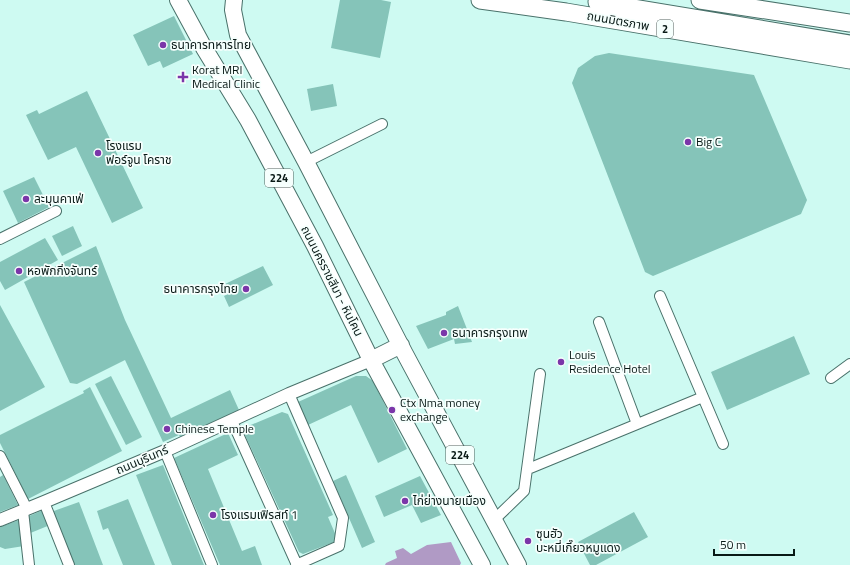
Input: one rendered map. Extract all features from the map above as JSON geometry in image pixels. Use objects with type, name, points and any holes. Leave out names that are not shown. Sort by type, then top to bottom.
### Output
[{"type":"highway","name":"ถนนมิตรภาพ","points":[[480,0],[574,14],[850,60]]},
{"type":"highway","points":[[700,0],[774,6],[850,23]]},
{"type":"highway","points":[[597,2],[850,44]]},
{"type":"main road","name":"ถนนนครราชสีมา - หินโคน","points":[[178,0],[204,48],[248,120],[315,246],[371,360],[482,565]]},
{"type":"main road","name":"224","points":[[234,0],[233,10],[238,35],[518,565]]},
{"type":"main road","points":[[371,360],[401,345]]},
{"type":"street","points":[[306,162],[382,124]]},
{"type":"street","points":[[0,239],[56,210]]},
{"type":"street","points":[[660,296],[723,444]]},
{"type":"street","points":[[599,322],[637,424]]},
{"type":"street","name":"ถนนบุรินทร์","points":[[0,520],[165,451],[289,394],[371,360]]},
{"type":"street","points":[[831,378],[850,364]]},
{"type":"street","points":[[494,520],[524,491],[540,374]]},
{"type":"street","points":[[232,421],[296,565],[339,546],[343,518],[289,394]]},
{"type":"street","points":[[528,469],[703,397]]},
{"type":"street","points":[[165,451],[212,565]]},
{"type":"street","points":[[0,456],[25,510],[29,565]]},
{"type":"street","points":[[44,502],[69,565]]},
{"type":"shaded area","points":[[451,542],[461,563],[460,565],[385,565],[386,563],[397,558],[395,551],[403,548],[411,554],[427,545]]},
{"type":"building","points":[[340,0],[381,0],[391,2],[380,58],[331,48]]},
{"type":"building","name":"ธนาคารทหารไทย","points":[[174,16],[193,54],[163,68],[160,61],[148,66],[133,35]]},
{"type":"building","name":"Big C","points":[[609,53],[754,75],[807,200],[801,214],[653,276],[645,272],[572,83],[578,68],[595,56]]},
{"type":"building","points":[[333,84],[337,106],[311,111],[307,89]]},
{"type":"building","name":"โรงแรม ฟอร์จูน โคราช","points":[[87,91],[143,208],[112,223],[76,147],[48,160],[26,115],[37,110],[39,114]]},
{"type":"building","name":"ละมุนคาเฟ่","points":[[34,177],[49,207],[18,223],[3,191]]},
{"type":"building","points":[[73,226],[82,246],[62,256],[52,236]]},
{"type":"building","name":"หอพักกิ่งจันทร์","points":[[45,238],[58,260],[5,290],[0,281],[0,262]]},
{"type":"building","points":[[96,246],[125,320],[171,418],[230,390],[239,410],[180,437],[179,435],[163,442],[125,360],[77,384],[70,383],[24,282]]},
{"type":"building","name":"ธนาคารกรุงไทย","points":[[263,266],[273,285],[229,307],[224,296],[230,293],[225,284]]},
{"type":"building","points":[[0,305],[45,387],[0,411]]},
{"type":"building","name":"ธนาคารกรุงเทพ","points":[[458,306],[472,342],[455,344],[454,339],[428,349],[416,326],[446,315],[446,312]]},
{"type":"building","points":[[794,336],[810,374],[727,410],[711,372]]},
{"type":"building","points":[[111,376],[142,437],[126,445],[95,384]]},
{"type":"building","points":[[356,376],[366,376],[373,381],[407,449],[378,463],[351,405],[308,425],[298,402]]},
{"type":"building","points":[[90,387],[122,451],[28,499],[0,443],[0,435],[84,393],[83,391]]},
{"type":"building","points":[[282,412],[288,414],[333,515],[328,517],[337,538],[334,542],[303,554],[299,552],[244,432],[246,427]]},
{"type":"building","points":[[228,433],[238,455],[208,469],[242,551],[255,546],[262,565],[220,565],[174,458]]},
{"type":"building","points":[[163,465],[204,565],[172,565],[136,475]]},
{"type":"building","points":[[3,475],[18,505],[0,512],[0,477]]},
{"type":"building","points":[[346,475],[375,542],[362,548],[333,481]]},
{"type":"building","name":"ไก่ย่างนายเมือง","points":[[420,476],[441,515],[421,523],[412,505],[384,517],[375,496]]},
{"type":"building","points":[[128,499],[155,565],[123,565],[108,528],[103,530],[97,511]]},
{"type":"building","points":[[79,502],[103,565],[71,565],[51,512]]},
{"type":"building","points":[[43,510],[50,525],[28,534],[27,517]]},
{"type":"building","points":[[634,512],[648,537],[596,565],[590,565],[578,542]]},
{"type":"building","points":[[19,520],[24,546],[5,549],[0,547],[0,527]]},
{"type":"place","name":"ธนาคารทหารไทย","points":[[163,45]]},
{"type":"place","name":"Korat MRI Medical Clinic","points":[[183,77]]},
{"type":"place","name":"Big C","points":[[688,142]]},
{"type":"place","name":"โรงแรม ฟอร์จูน โคราช","points":[[98,153]]},
{"type":"place","name":"ละมุนคาเฟ่","points":[[26,199]]},
{"type":"place","name":"หอพักกิ่งจันทร์","points":[[19,271]]},
{"type":"place","name":"ธนาคารกรุงไทย","points":[[246,289]]},
{"type":"place","name":"ธนาคารกรุงเทพ","points":[[444,333]]},
{"type":"place","name":"Louis Residence Hotel","points":[[561,362]]},
{"type":"place","name":"Ctx Nma money exchange","points":[[392,410]]},
{"type":"place","name":"Chinese Temple","points":[[167,429]]},
{"type":"place","name":"ไก่ย่างนายเมือง","points":[[405,501]]},
{"type":"place","name":"โรงแรมเฟิรสท์ 1","points":[[213,515]]},
{"type":"place","name":"ซุนฮัว บะหมี่เกี๊ยวหมูแดง","points":[[528,541]]}]
